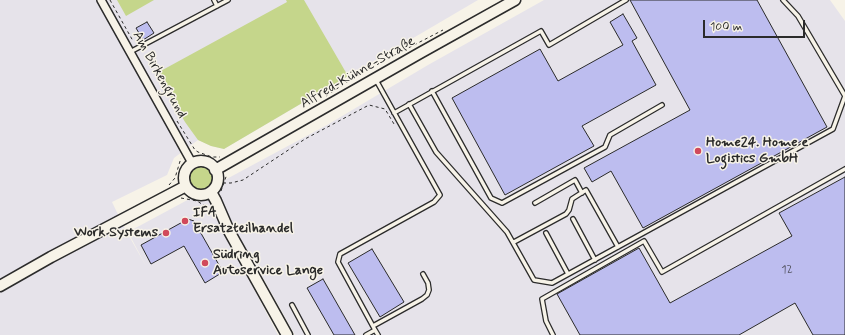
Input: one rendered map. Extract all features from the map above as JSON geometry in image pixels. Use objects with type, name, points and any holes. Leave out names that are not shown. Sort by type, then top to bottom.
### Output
[{"type":"main road","name":"Alfred-Kühne-Straße","points":[[216,170],[375,78],[515,0]]},
{"type":"main road","points":[[196,162],[205,162],[216,170],[217,182],[207,193],[193,194],[184,182],[184,173],[186,169],[196,162]]},
{"type":"main road","points":[[0,286],[51,257],[186,186]]},
{"type":"main road","points":[[207,193],[216,201],[225,223],[287,335]]},
{"type":"street","name":"Am Birkengrund","points":[[101,0],[133,51],[192,164]]},
{"type":"lane","points":[[214,0],[217,6]]},
{"type":"lane","points":[[133,51],[228,0]]},
{"type":"lane","points":[[394,112],[541,31],[549,45],[626,0]]},
{"type":"lane","points":[[409,104],[436,152],[507,232],[534,280],[552,283],[834,129],[845,96],[798,16],[783,0]]},
{"type":"lane","points":[[375,78],[440,195],[434,202],[340,254],[338,262],[378,335]]},
{"type":"lane","points":[[432,91],[491,198],[502,203],[605,147],[610,135],[662,105]]},
{"type":"lane","points":[[553,335],[546,321],[542,299],[644,241],[662,272],[845,170]]},
{"type":"lane","points":[[535,202],[575,180],[582,193]]},
{"type":"lane","points":[[514,242],[566,214],[569,210],[572,198],[586,190],[618,247]]},
{"type":"lane","points":[[573,219],[595,260]]},
{"type":"lane","points":[[546,233],[568,274]]},
{"type":"lane","points":[[366,335],[374,328],[427,295],[429,290],[428,283],[423,274]]},
{"type":"lane","points":[[292,305],[308,335]]},
{"type":"path","points":[[110,0],[133,51]]},
{"type":"path","points":[[223,183],[243,180],[305,139],[369,105],[385,109],[394,124]]},
{"type":"path","points":[[176,119],[195,150],[212,157],[220,157]]},
{"type":"path","points":[[172,182],[175,178],[180,158],[182,157]]},
{"type":"path","points":[[221,191],[228,172],[227,171]]},
{"type":"path","points":[[179,196],[180,198],[197,201],[205,206],[208,205]]},
{"type":"shaded area","points":[[0,0],[478,0],[224,149],[211,146],[198,140],[174,158],[167,175],[112,202],[146,266],[128,232],[327,125],[428,65],[544,0],[830,0],[845,21],[845,335],[295,335],[258,269],[247,276],[278,335],[0,335]]},
{"type":"green space","points":[[117,0],[154,0],[126,16]]},
{"type":"green space","points":[[286,0],[304,0],[348,76],[224,149],[211,146],[198,140],[185,122],[157,73],[287,2]]},
{"type":"green space","points":[[200,166],[210,169],[213,179],[210,189],[200,192],[190,189],[187,179],[190,169]]},
{"type":"building","points":[[630,0],[757,0],[827,127],[643,228],[611,171],[592,182],[584,168],[690,110]]},
{"type":"building","points":[[623,14],[637,38],[632,41],[656,85],[582,126],[594,146],[505,195],[452,98],[540,49],[558,81],[623,45],[610,22]]},
{"type":"building","points":[[147,22],[154,33],[143,40],[136,28]]},
{"type":"building","points":[[845,177],[845,335],[813,335],[795,303],[739,335],[580,335],[557,294],[639,248],[670,303],[792,236],[779,213]]},
{"type":"building","points":[[188,219],[194,221],[223,272],[205,283],[184,246],[151,264],[141,245]]},
{"type":"building","points":[[372,249],[404,302],[380,317],[348,263]]},
{"type":"building","points":[[323,279],[355,335],[334,335],[307,288]]},
{"type":"place","name":"Home24. Home e Logistics GmbH","points":[[698,151]]},
{"type":"place","name":"IFA Ersatzteilhandel","points":[[185,221]]},
{"type":"place","name":"Work Systems","points":[[166,233]]},
{"type":"place","name":"Südring Autoservice Lange","points":[[205,263]]}]
